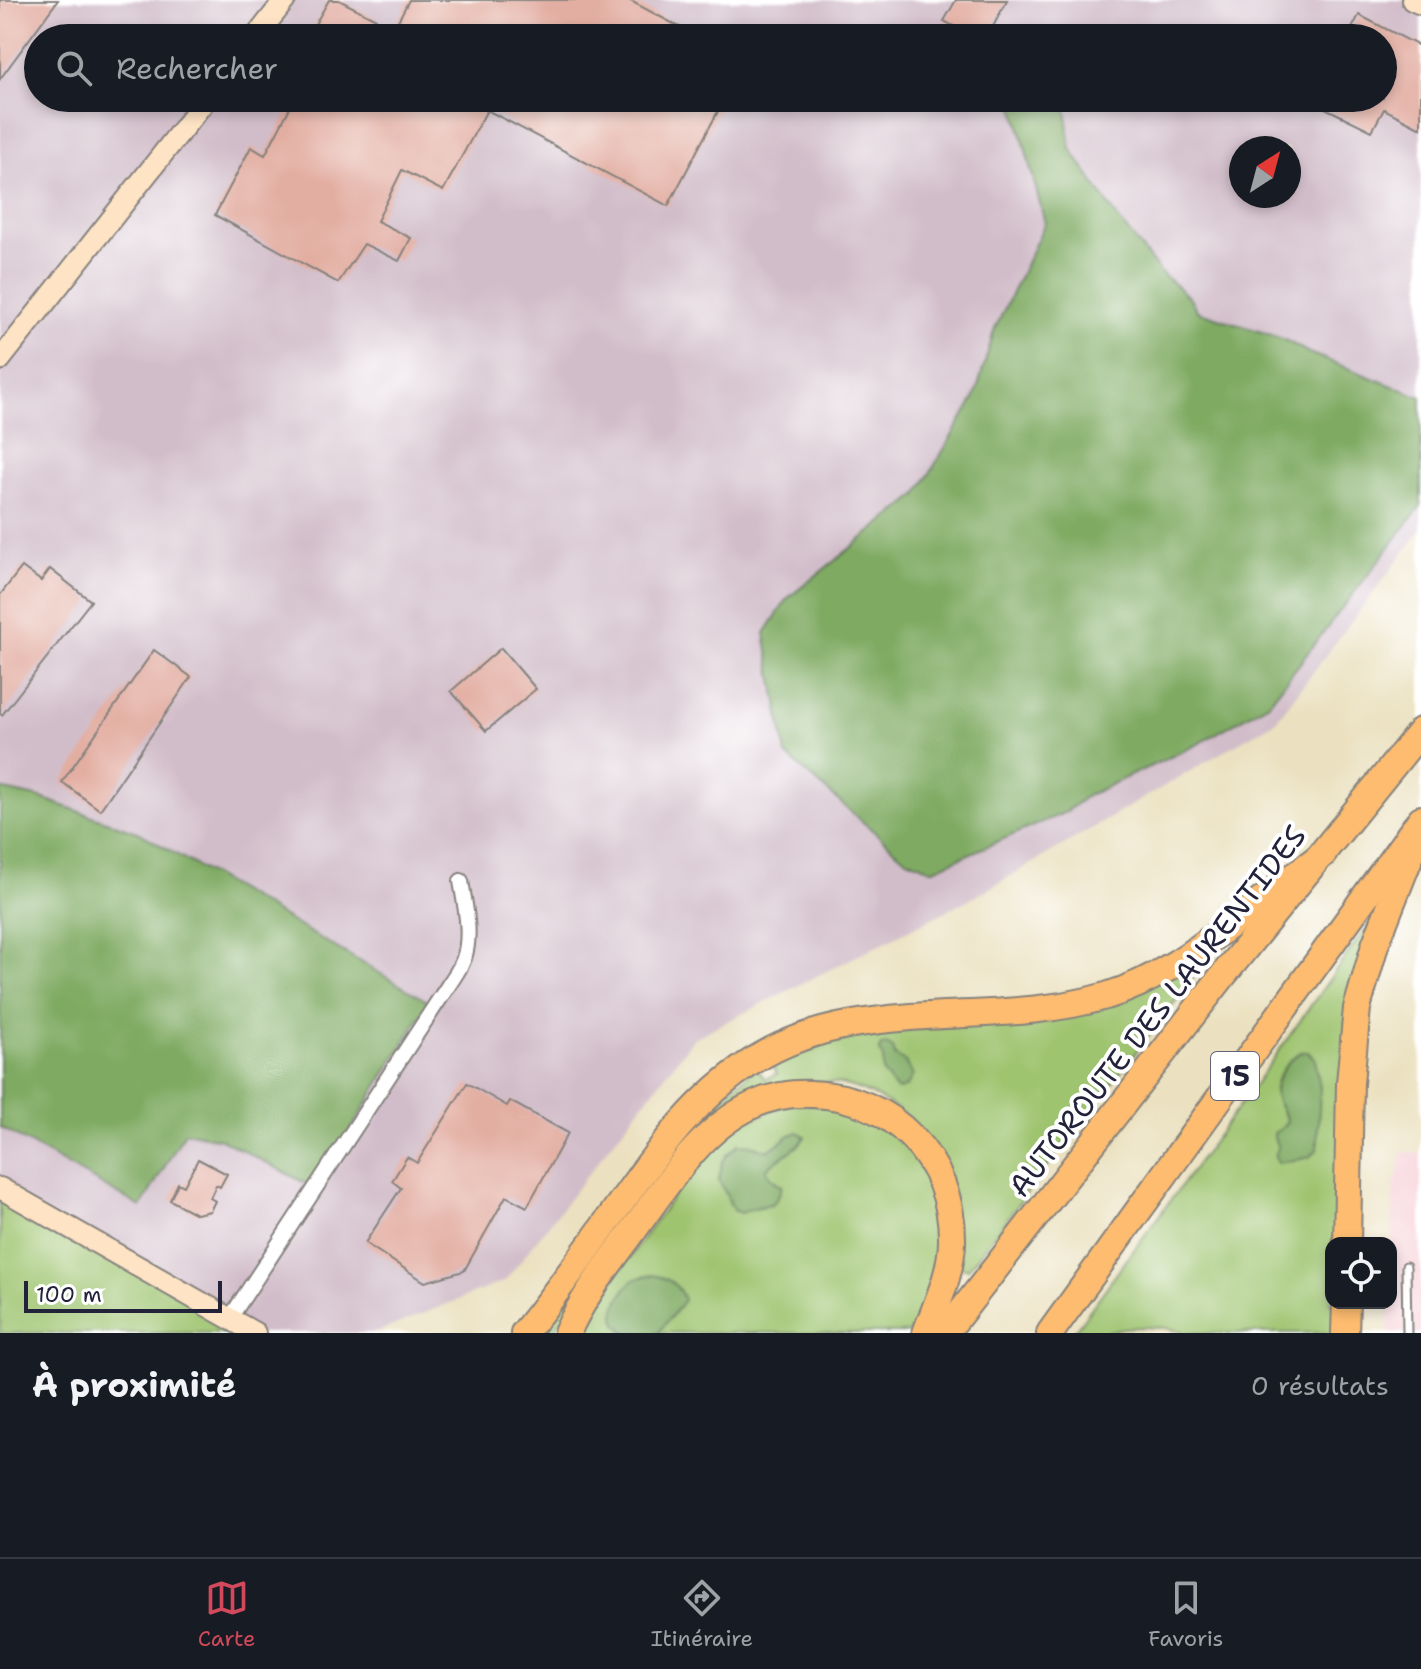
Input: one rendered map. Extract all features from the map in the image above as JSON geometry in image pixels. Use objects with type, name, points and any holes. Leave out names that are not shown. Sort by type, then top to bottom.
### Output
[{"type":"highway","name":"AUTOROUTE DES LAURENTIDES","points":[[945,1333],[1221,978],[1421,731]]},
{"type":"highway","name":"15","points":[[1050,1333],[1421,819]]},
{"type":"highway","points":[[1347,1237],[1350,1083],[1357,1008],[1375,945],[1421,828]]},
{"type":"highway","points":[[524,1333],[680,1123],[714,1090],[753,1061],[799,1038],[848,1025],[902,1018],[1040,1009],[1116,993],[1154,977],[1189,956],[1323,854]]},
{"type":"highway","points":[[567,1333],[580,1307],[615,1256],[703,1141],[722,1124],[752,1106],[772,1098],[808,1094],[844,1097],[881,1112],[900,1125],[915,1141],[936,1172],[949,1206],[952,1241],[946,1276],[926,1333]]},
{"type":"highway","points":[[1345,1333],[1346,1309]]},
{"type":"street","points":[[266,24],[285,0]]},
{"type":"street","points":[[1412,0],[1421,4]]},
{"type":"street","points":[[0,360],[196,112]]},
{"type":"street","points":[[230,1318],[464,959],[467,938],[461,881]]},
{"type":"street","points":[[0,1188],[255,1333]]},
{"type":"lane","points":[[1406,1266],[1407,1333]]},
{"type":"shaded area","points":[[0,0],[1421,0],[1421,530],[1276,721],[976,896],[694,1038],[505,1281],[375,1333],[0,1333]]},
{"type":"shaded area","points":[[1403,1152],[1421,1154],[1421,1333],[1388,1333],[1389,1309],[1397,1309],[1397,1237],[1392,1237],[1393,1191]]},
{"type":"green space","points":[[1016,112],[1067,112],[1071,149],[1119,220],[1161,273],[1190,298],[1197,311],[1283,339],[1309,353],[1421,397],[1421,506],[1269,703],[1196,745],[1086,796],[1066,812],[932,870],[903,857],[786,755],[765,633],[788,598],[917,495],[975,397],[994,331],[1045,223]]},
{"type":"green space","points":[[0,789],[41,798],[140,833],[429,1002],[319,1182],[307,1184],[221,1139],[185,1132],[141,1207],[0,1127]]},
{"type":"green space","points":[[1378,911],[1340,1237],[1325,1237],[1325,1309],[1338,1309],[1337,1333],[1189,1333],[1142,1327],[1102,1333],[1073,1333]],"holes":[[[1301,1052],[1318,1143],[1309,1157],[1288,1162],[1275,1156],[1282,1128],[1287,1121],[1277,1100],[1276,1084],[1286,1065]]]},
{"type":"green space","points":[[1223,944],[968,1269],[958,1265],[909,1118],[853,1087],[815,1081],[775,1086],[753,1093],[574,1295],[554,1333],[534,1333],[694,1120],[757,1068],[765,1079],[777,1074],[770,1061],[861,1033],[1049,1018]]},
{"type":"green space","points":[[886,1044],[893,1048],[895,1056],[905,1062],[913,1075],[907,1086],[900,1090],[883,1073],[883,1058],[879,1050]]},
{"type":"green space","points":[[1301,1052],[1308,1052],[1315,1059],[1320,1088],[1317,1150],[1309,1157],[1278,1163],[1274,1133],[1287,1121],[1275,1089],[1284,1067]]},
{"type":"green space","points":[[792,1103],[849,1108],[903,1141],[932,1185],[943,1242],[924,1308],[908,1333],[658,1333],[684,1300],[624,1331],[627,1333],[580,1333],[595,1306],[681,1185],[712,1146],[741,1122]],"holes":[[[790,1135],[805,1136],[798,1146],[766,1170],[781,1186],[772,1205],[751,1208],[730,1205],[719,1180],[729,1156],[751,1145],[768,1151]]]},
{"type":"green space","points":[[798,1132],[805,1136],[802,1141],[766,1170],[782,1186],[776,1200],[742,1213],[734,1211],[719,1180],[722,1163],[728,1154],[739,1144],[768,1151]]},
{"type":"green space","points":[[0,1194],[246,1333],[0,1333]]},
{"type":"green space","points":[[652,1275],[672,1283],[684,1300],[658,1333],[625,1331],[616,1320],[619,1299],[633,1281]]},
{"type":"building","points":[[0,0],[58,0],[40,24],[24,24],[24,46],[0,79]]},
{"type":"building","points":[[329,0],[339,0],[376,19],[373,24],[315,24]]},
{"type":"building","points":[[409,0],[629,0],[674,24],[396,24]]},
{"type":"building","points":[[956,0],[1007,0],[994,24],[950,24],[944,21]]},
{"type":"building","points":[[1359,15],[1376,24],[1354,24]]},
{"type":"building","points":[[1397,35],[1417,45],[1421,37],[1421,128],[1390,112],[1397,112]]},
{"type":"building","points":[[288,112],[486,112],[443,191],[402,170],[377,221],[411,238],[399,261],[364,244],[338,283],[215,215],[251,147],[265,155]]},
{"type":"building","points":[[491,112],[718,112],[668,206]]},
{"type":"building","points":[[1333,112],[1382,112],[1372,131]]},
{"type":"building","points":[[22,567],[41,581],[50,569],[91,601],[2,715],[0,595]]},
{"type":"building","points":[[501,648],[536,689],[486,731],[451,691]]},
{"type":"building","points":[[154,650],[191,677],[100,810],[62,782]]},
{"type":"building","points":[[467,1083],[507,1106],[510,1101],[568,1133],[527,1207],[506,1196],[464,1271],[425,1282],[365,1243],[401,1188],[392,1181],[407,1157],[417,1163]]},
{"type":"building","points":[[198,1159],[227,1174],[220,1187],[216,1185],[210,1198],[215,1201],[210,1211],[196,1214],[170,1200],[178,1183],[184,1186]]}]
